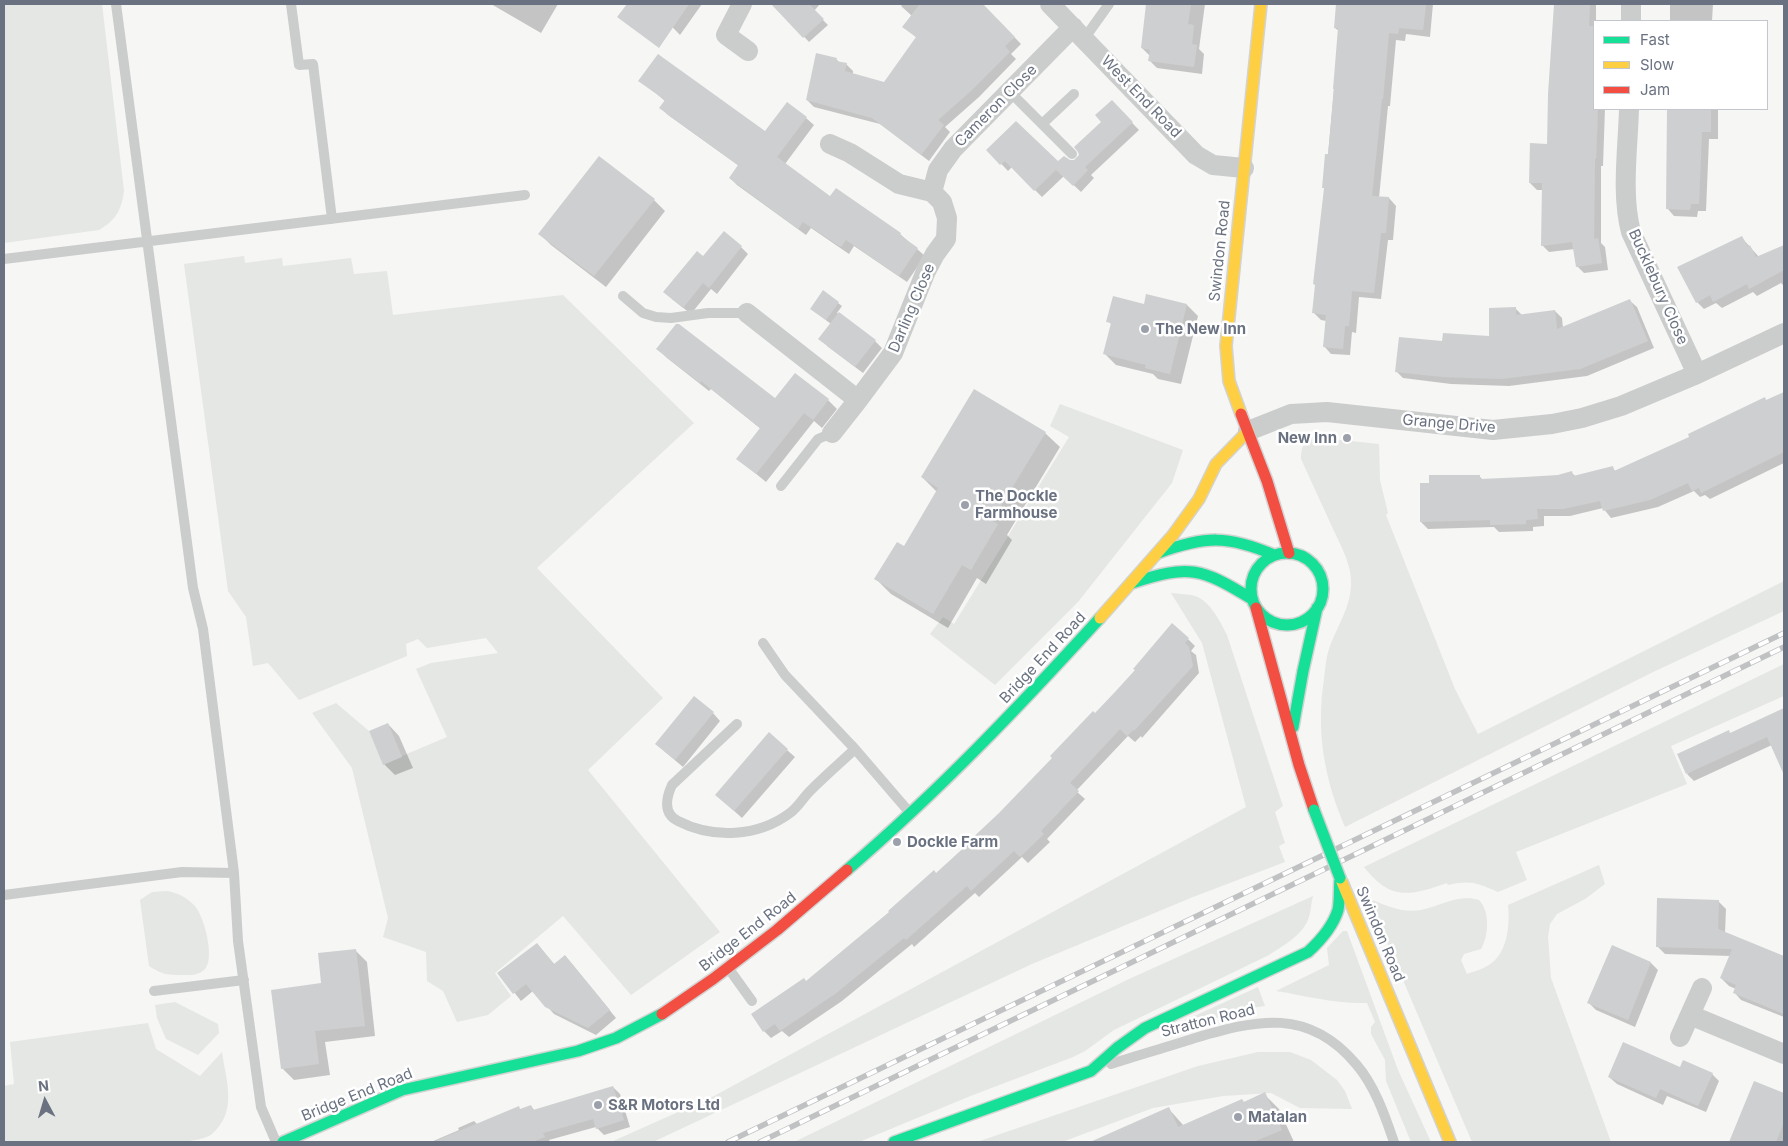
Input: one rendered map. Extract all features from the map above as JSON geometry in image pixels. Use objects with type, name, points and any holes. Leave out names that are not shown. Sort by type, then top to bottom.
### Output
[{"type":"main road","name":"Swindon Road","points":[[1261,4],[1226,346],[1229,381],[1267,481],[1289,553]]},
{"type":"main road","name":"Bridge End Road","points":[[283,1142],[402,1090],[547,1059],[616,1038],[663,1014],[728,968],[776,930],[911,813],[1016,710],[1158,553],[1194,507],[1216,464],[1248,431]]},
{"type":"main road","points":[[1158,553],[1197,540],[1214,539],[1247,543],[1274,556]]},
{"type":"main road","points":[[1289,553],[1300,555],[1308,560],[1319,573],[1323,584],[1323,592],[1317,608],[1297,624],[1278,624],[1266,618],[1254,604],[1251,585],[1255,572],[1261,564],[1274,556],[1289,553]]},
{"type":"main road","name":"Bridge End Road","points":[[1132,583],[1172,570],[1189,569],[1216,577],[1254,604]]},
{"type":"main road","name":"Swindon Road","points":[[1254,604],[1292,734],[1299,765],[1314,810],[1340,878],[1450,1142]]},
{"type":"main road","name":"Swindon Road","points":[[1292,734],[1317,608]]},
{"type":"main road","name":"Stratton Road","points":[[894,1142],[1091,1071],[1116,1048],[1145,1028],[1308,952],[1318,943],[1333,921],[1338,909],[1340,878]]},
{"type":"street","points":[[742,4],[726,35],[748,51]]},
{"type":"street","name":"West End Road","points":[[1050,4],[1196,154],[1214,164],[1244,168]]},
{"type":"street","points":[[1631,4],[1631,20]]},
{"type":"street","name":"Cameron Close","points":[[932,192],[938,170],[953,148],[1010,92],[1078,33]]},
{"type":"street","name":"Bucklebury Close","points":[[1629,110],[1625,200],[1631,232],[1697,374]]},
{"type":"street","points":[[830,144],[865,162],[899,184],[932,192]]},
{"type":"street","name":"Darling Close","points":[[832,433],[893,353],[922,280],[935,254],[946,238],[948,226],[945,209],[942,202],[932,192]]},
{"type":"street","points":[[747,313],[858,400]]},
{"type":"street","name":"Grange Drive","points":[[1248,431],[1291,414],[1327,412],[1493,430],[1552,424],[1582,418],[1621,406],[1697,374],[1784,333]]},
{"type":"street","points":[[1680,1037],[1702,988]]},
{"type":"street","points":[[1690,1015],[1784,1054]]},
{"type":"lane","points":[[116,4],[193,588],[203,629],[234,873],[238,941],[261,1107],[276,1142]]},
{"type":"lane","points":[[291,4],[299,65],[313,64],[332,219]]},
{"type":"lane","points":[[1078,33],[1109,4]]},
{"type":"lane","points":[[1010,92],[1072,154]]},
{"type":"lane","points":[[1042,124],[1074,94]]},
{"type":"lane","points":[[4,259],[525,195]]},
{"type":"lane","points":[[623,296],[643,313],[656,317],[671,318],[708,314],[747,313]]},
{"type":"lane","points":[[781,486],[818,439],[832,433]]},
{"type":"lane","points":[[763,643],[785,675],[855,749],[911,813]]},
{"type":"lane","points":[[737,724],[672,785],[666,796],[669,814],[674,820],[707,832],[729,834],[752,831],[774,824],[791,812],[810,791],[855,749]]},
{"type":"lane","points":[[4,895],[182,872],[234,873]]},
{"type":"lane","points":[[728,968],[752,1001]]},
{"type":"lane","points":[[154,991],[244,980]]},
{"type":"lane","name":"Stratton Road","points":[[1091,1071],[1232,1027],[1270,1021],[1297,1025],[1325,1037],[1356,1064],[1376,1097],[1394,1142]]},
{"type":"shaded area","points":[[4,4],[102,4],[124,191],[121,204],[114,219],[99,230],[4,243]]},
{"type":"shaded area","points":[[244,256],[245,263],[282,258],[283,266],[351,258],[354,274],[387,271],[393,315],[563,295],[694,423],[537,568],[663,698],[588,770],[720,932],[631,995],[563,916],[495,973],[511,996],[488,1015],[457,1022],[443,991],[427,981],[426,952],[383,937],[388,918],[352,768],[312,713],[336,703],[369,731],[383,764],[447,737],[416,669],[431,663],[498,653],[486,638],[427,648],[418,639],[406,644],[407,656],[299,700],[268,663],[253,666],[246,617],[228,591],[184,264]]},
{"type":"shaded area","points":[[1060,404],[1183,450],[1172,483],[1078,602],[995,685],[930,634],[943,617],[954,624],[1069,437],[1050,426]]},
{"type":"shaded area","points":[[1312,437],[1379,444],[1380,480],[1388,513],[1386,515],[1455,689],[1478,734],[1784,581],[1784,611],[1651,673],[1345,827],[1327,773],[1321,718],[1327,656],[1349,599],[1351,575],[1342,549],[1301,459],[1303,446]]},
{"type":"shaded area","points":[[1171,593],[1195,596],[1205,602],[1214,612],[1227,635],[1283,806],[1275,812],[1285,843],[1279,846],[1285,862],[1193,897],[1032,964],[653,1142],[611,1142],[714,1096],[1246,807],[1202,643]]},
{"type":"shaded area","points":[[1784,664],[1784,696],[1671,746],[1687,784],[1516,852],[1527,880],[1498,892],[1468,883],[1448,885],[1447,883],[1422,891],[1401,893],[1383,886],[1364,867]]},
{"type":"shaded area","points":[[1599,865],[1605,884],[1585,899],[1557,914],[1550,924],[1548,937],[1551,978],[1611,1142],[1472,1142],[1368,898],[1381,904],[1407,911],[1421,910],[1457,899],[1479,900],[1487,917],[1487,931],[1481,949],[1464,954],[1461,960],[1467,974],[1481,969],[1498,957],[1507,935],[1508,905]]},
{"type":"shaded area","points":[[167,891],[178,894],[194,905],[205,927],[209,957],[204,970],[199,973],[190,975],[167,974],[149,966],[140,900],[152,892]]},
{"type":"shaded area","points":[[1313,896],[1309,917],[1305,926],[1296,936],[1280,948],[1114,1030],[1085,1051],[1073,1057],[973,1095],[859,1142],[794,1142],[1129,979]]},
{"type":"shaded area","points":[[1343,931],[1347,931],[1398,1070],[1431,1142],[1411,1142],[1386,1081],[1385,1060],[1371,1034],[1371,1027],[1375,1022],[1367,1003],[1332,1001],[1276,991],[1329,965],[1327,948]]},
{"type":"shaded area","points":[[1258,987],[1265,1006],[1244,1009],[1177,1031],[1179,1023]]},
{"type":"shaded area","points":[[175,1002],[218,1024],[219,1033],[198,1055],[166,1039],[157,1018],[155,1005]]},
{"type":"shaded area","points":[[148,1023],[156,1049],[200,1076],[222,1052],[228,1106],[220,1125],[212,1134],[185,1142],[4,1142],[4,1086],[14,1084],[10,1042]]},
{"type":"shaded area","points":[[1258,1052],[1290,1052],[1311,1060],[1337,1080],[1345,1091],[1352,1109],[1300,1108],[1271,1093],[1223,1096],[1153,1108],[1062,1142],[977,1142],[1198,1066]]},
{"type":"building","points":[[627,4],[689,4],[659,48],[617,17]]},
{"type":"building","points":[[771,4],[809,4],[824,19],[803,38]]},
{"type":"building","points":[[920,4],[983,4],[1015,37],[1005,46],[1010,52],[972,90],[938,120],[944,125],[921,155],[872,118],[806,100],[816,53],[837,58],[836,61],[847,63],[845,71],[884,82],[916,37],[902,27]]},
{"type":"building","points":[[1146,4],[1191,4],[1188,24],[1194,25],[1192,44],[1197,45],[1194,67],[1148,61],[1150,50],[1141,48]]},
{"type":"building","points":[[1336,4],[1426,4],[1423,30],[1399,28],[1398,34],[1389,33],[1372,196],[1389,197],[1386,233],[1381,233],[1374,293],[1352,291],[1349,326],[1345,326],[1343,349],[1323,347],[1326,315],[1312,313],[1315,285],[1313,284],[1324,188],[1322,188],[1325,154],[1328,154],[1334,89],[1338,28],[1334,28]]},
{"type":"building","points":[[1554,4],[1590,4],[1589,26],[1593,26],[1593,110],[1598,110],[1594,239],[1598,238],[1602,263],[1576,267],[1572,242],[1541,246],[1542,183],[1529,183],[1530,143],[1547,144]]},
{"type":"building","points":[[658,54],[765,131],[787,102],[807,117],[777,157],[830,196],[836,188],[901,233],[900,235],[918,248],[899,276],[846,240],[841,247],[803,222],[798,229],[729,178],[738,165],[659,108],[665,100],[638,81]]},
{"type":"building","points":[[1112,100],[1133,122],[1085,167],[1088,170],[1073,186],[1056,170],[1034,191],[1005,161],[1000,165],[986,150],[1016,121],[1058,161],[1064,156],[1074,160],[1079,155],[1074,147],[1101,122],[1095,115]]},
{"type":"building","points":[[1667,110],[1711,110],[1711,132],[1702,132],[1699,204],[1691,204],[1690,210],[1666,209]]},
{"type":"building","points":[[599,156],[655,199],[594,276],[538,234]]},
{"type":"building","points":[[724,231],[742,246],[709,288],[703,283],[683,308],[663,292],[697,251],[703,256]]},
{"type":"building","points":[[1742,236],[1748,247],[1750,245],[1756,257],[1784,245],[1784,270],[1749,289],[1747,284],[1713,302],[1710,295],[1696,303],[1677,267]]},
{"type":"building","points":[[823,290],[839,302],[826,320],[810,309]]},
{"type":"building","name":"The New Inn","points":[[1146,294],[1187,304],[1170,374],[1145,368],[1146,365],[1103,354],[1111,323],[1106,322],[1113,296],[1144,304]]},
{"type":"building","points":[[1630,299],[1648,341],[1580,369],[1501,379],[1443,377],[1395,372],[1399,337],[1442,341],[1443,333],[1489,336],[1489,308],[1516,307],[1516,315],[1555,310],[1557,329]]},
{"type":"building","points":[[839,312],[876,340],[855,367],[818,339]]},
{"type":"building","points":[[676,324],[679,324],[775,398],[795,373],[829,399],[813,420],[804,413],[756,474],[736,459],[760,428],[701,381],[700,383],[656,349]]},
{"type":"building","name":"The Dockle Farmhouse","points":[[974,389],[1046,432],[992,521],[998,524],[971,570],[962,565],[933,614],[874,579],[897,542],[904,546],[938,488],[921,477]]},
{"type":"building","points":[[1784,392],[1784,452],[1701,493],[1699,488],[1692,491],[1688,483],[1650,500],[1603,511],[1600,501],[1563,509],[1537,509],[1538,519],[1526,520],[1526,524],[1490,525],[1490,520],[1420,522],[1420,483],[1429,483],[1429,475],[1480,475],[1480,479],[1558,475],[1572,471],[1573,476],[1613,466],[1614,471],[1689,437],[1688,434],[1765,397],[1766,400]]},
{"type":"building","points":[[1172,623],[1189,638],[1185,643],[1189,647],[1193,666],[1134,731],[1127,736],[1120,729],[1070,783],[1079,791],[1041,831],[1044,834],[1020,857],[1014,851],[971,891],[967,886],[906,940],[904,938],[835,994],[780,1031],[775,1024],[763,1032],[751,1014],[804,978],[806,981],[889,912],[934,870],[936,873],[968,844],[1052,758],[1050,756],[1093,711],[1095,713],[1114,693]]},
{"type":"building","points":[[694,696],[714,712],[675,760],[655,744]]},
{"type":"building","points":[[1784,708],[1784,775],[1767,737],[1686,774],[1677,754],[1729,730],[1730,733]]},
{"type":"building","points":[[388,723],[402,757],[383,765],[369,731]]},
{"type":"building","points":[[769,732],[788,749],[734,811],[715,795]]},
{"type":"building","points":[[1657,898],[1719,900],[1718,929],[1784,956],[1784,1014],[1733,993],[1736,985],[1720,978],[1732,949],[1656,947]]},
{"type":"building","points":[[537,943],[554,964],[565,955],[610,1010],[588,1028],[545,1007],[526,984],[513,994],[497,973]]},
{"type":"building","points":[[1612,945],[1651,962],[1628,1020],[1587,1003]]},
{"type":"building","points":[[356,949],[365,1026],[315,1031],[319,1064],[281,1069],[271,990],[321,983],[318,953]]},
{"type":"building","points":[[1623,1042],[1680,1067],[1683,1060],[1713,1073],[1698,1106],[1660,1089],[1656,1098],[1608,1077]]},
{"type":"building","points":[[1754,1081],[1784,1093],[1784,1122],[1776,1142],[1729,1142]]},
{"type":"building","points":[[613,1086],[624,1120],[596,1129],[593,1119],[543,1133],[545,1137],[532,1142],[433,1142],[519,1106],[520,1109],[531,1105],[533,1110]]},
{"type":"building","name":"Matalan","points":[[1265,1092],[1282,1130],[1253,1142],[1090,1142],[1169,1107],[1178,1127],[1242,1099],[1244,1102]]},
{"type":"railway","points":[[728,1142],[1784,633]]},
{"type":"railway","points":[[760,1142],[1784,647]]},
{"type":"traffic: fast","points":[[1158,553],[1189,543],[1216,540],[1243,544],[1274,555]]},
{"type":"traffic: fast","points":[[1287,553],[1307,559],[1317,569],[1323,589],[1317,609],[1307,619],[1287,625],[1267,619],[1257,609],[1251,589],[1257,569],[1267,559],[1287,553]]},
{"type":"traffic: fast","points":[[1132,583],[1168,573],[1195,572],[1220,581],[1252,599]]},
{"type":"traffic: fast","points":[[1293,727],[1317,608]]},
{"type":"traffic: fast","points":[[847,870],[914,810],[978,748],[1100,618]]},
{"type":"traffic: fast","points":[[1314,810],[1340,878]]},
{"type":"traffic: fast","points":[[894,1142],[1091,1071],[1117,1048],[1145,1028],[1308,952],[1326,933],[1336,916],[1339,906],[1340,878]]},
{"type":"traffic: fast","points":[[283,1142],[402,1090],[578,1051],[616,1038],[662,1014]]},
{"type":"traffic: slow","points":[[1241,414],[1229,381],[1226,346],[1261,4]]},
{"type":"traffic: slow","points":[[1100,618],[1173,535],[1199,499],[1216,464],[1248,431]]},
{"type":"traffic: slow","points":[[1342,882],[1450,1142]]},
{"type":"traffic: jam","points":[[1241,414],[1267,481],[1289,553]]},
{"type":"traffic: jam","points":[[1256,608],[1299,765],[1314,810]]},
{"type":"traffic: jam","points":[[662,1014],[713,979],[777,930],[847,870]]},
{"type":"place","name":"The New Inn","points":[[1145,329]]},
{"type":"place","name":"New Inn","points":[[1347,438]]},
{"type":"place","name":"The Dockle Farmhouse","points":[[965,505]]},
{"type":"place","name":"Dockle Farm","points":[[897,842]]},
{"type":"place","name":"S&R Motors Ltd","points":[[598,1105]]},
{"type":"place","name":"Matalan","points":[[1238,1117]]}]
